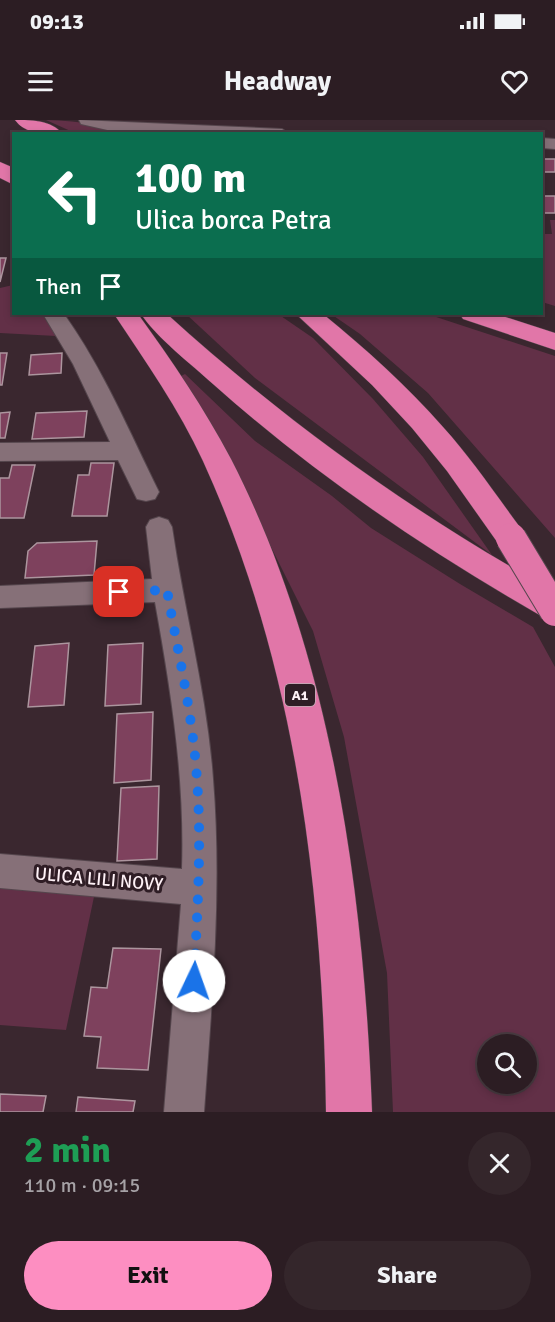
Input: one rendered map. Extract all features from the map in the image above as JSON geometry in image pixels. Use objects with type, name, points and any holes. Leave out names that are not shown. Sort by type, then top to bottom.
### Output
[{"type":"highway","points":[[17,122],[47,132]]},
{"type":"highway","name":"A1","points":[[127,315],[180,391],[219,462],[255,546],[288,645],[305,714],[327,837],[344,1004],[349,1112]]},
{"type":"highway","points":[[154,315],[236,391],[324,461],[451,548],[555,609]]},
{"type":"highway","points":[[309,315],[362,360],[423,422],[452,457],[511,538],[555,609]]},
{"type":"highway","points":[[475,315],[555,342]]},
{"type":"street","points":[[87,120],[128,129],[220,132]]},
{"type":"street","points":[[54,315],[74,343],[96,383],[146,492]]},
{"type":"street","points":[[0,452],[126,451]]},
{"type":"street","points":[[159,527],[197,779],[198,888],[184,1112]]},
{"type":"street","points":[[0,597],[167,590]]},
{"type":"street","name":"ULICA LILI NOVY","points":[[0,871],[198,888]]},
{"type":"shaded area","points":[[46,120],[85,123],[143,132],[73,132]]},
{"type":"shaded area","points":[[550,220],[555,220],[555,306],[543,302],[543,234],[552,234]]},
{"type":"shaded area","points":[[12,285],[12,315],[43,315],[56,336],[0,333],[0,288]]},
{"type":"shaded area","points":[[187,315],[279,315],[313,338],[373,399],[423,457],[492,555],[255,378]]},
{"type":"shaded area","points":[[332,315],[430,315],[555,356],[555,538],[428,393],[360,334]]},
{"type":"shaded area","points":[[185,374],[255,441],[332,496],[371,528],[533,627],[555,667],[555,1112],[393,1112],[387,973],[344,737],[313,631],[220,445],[181,376]]},
{"type":"shaded area","points":[[0,885],[95,892],[66,1030],[0,1025]]},
{"type":"building","points":[[543,159],[555,159],[555,172],[543,172]]},
{"type":"building","points":[[543,196],[555,196],[555,213],[543,213]]},
{"type":"building","points":[[0,258],[6,258],[0,282]]},
{"type":"building","points":[[0,353],[7,353],[2,385],[0,385]]},
{"type":"building","points":[[62,353],[61,373],[29,375],[31,355]]},
{"type":"building","points":[[87,411],[84,437],[32,439],[36,413]]},
{"type":"building","points":[[10,412],[5,438],[0,438],[0,413]]},
{"type":"building","points":[[91,463],[114,463],[107,516],[72,516],[78,475],[89,475]]},
{"type":"building","points":[[12,465],[35,465],[24,518],[0,518],[0,478],[9,478]]},
{"type":"building","points":[[97,541],[94,575],[25,578],[28,551],[37,543]]},
{"type":"building","points":[[69,643],[64,705],[28,707],[35,646]]},
{"type":"building","points":[[143,643],[141,704],[105,706],[108,645]]},
{"type":"building","points":[[153,712],[151,780],[114,783],[117,714]]},
{"type":"building","points":[[159,786],[157,859],[117,861],[121,788]]},
{"type":"building","points":[[113,948],[161,949],[148,1070],[97,1068],[101,1037],[84,1036],[91,987],[107,988]]},
{"type":"building","points":[[0,1094],[46,1096],[43,1112],[0,1112]]},
{"type":"building","points":[[78,1097],[135,1101],[133,1112],[76,1112]]},
{"type":"route","points":[[119,592],[167,590],[183,676],[197,779],[198,888],[194,981]]}]
